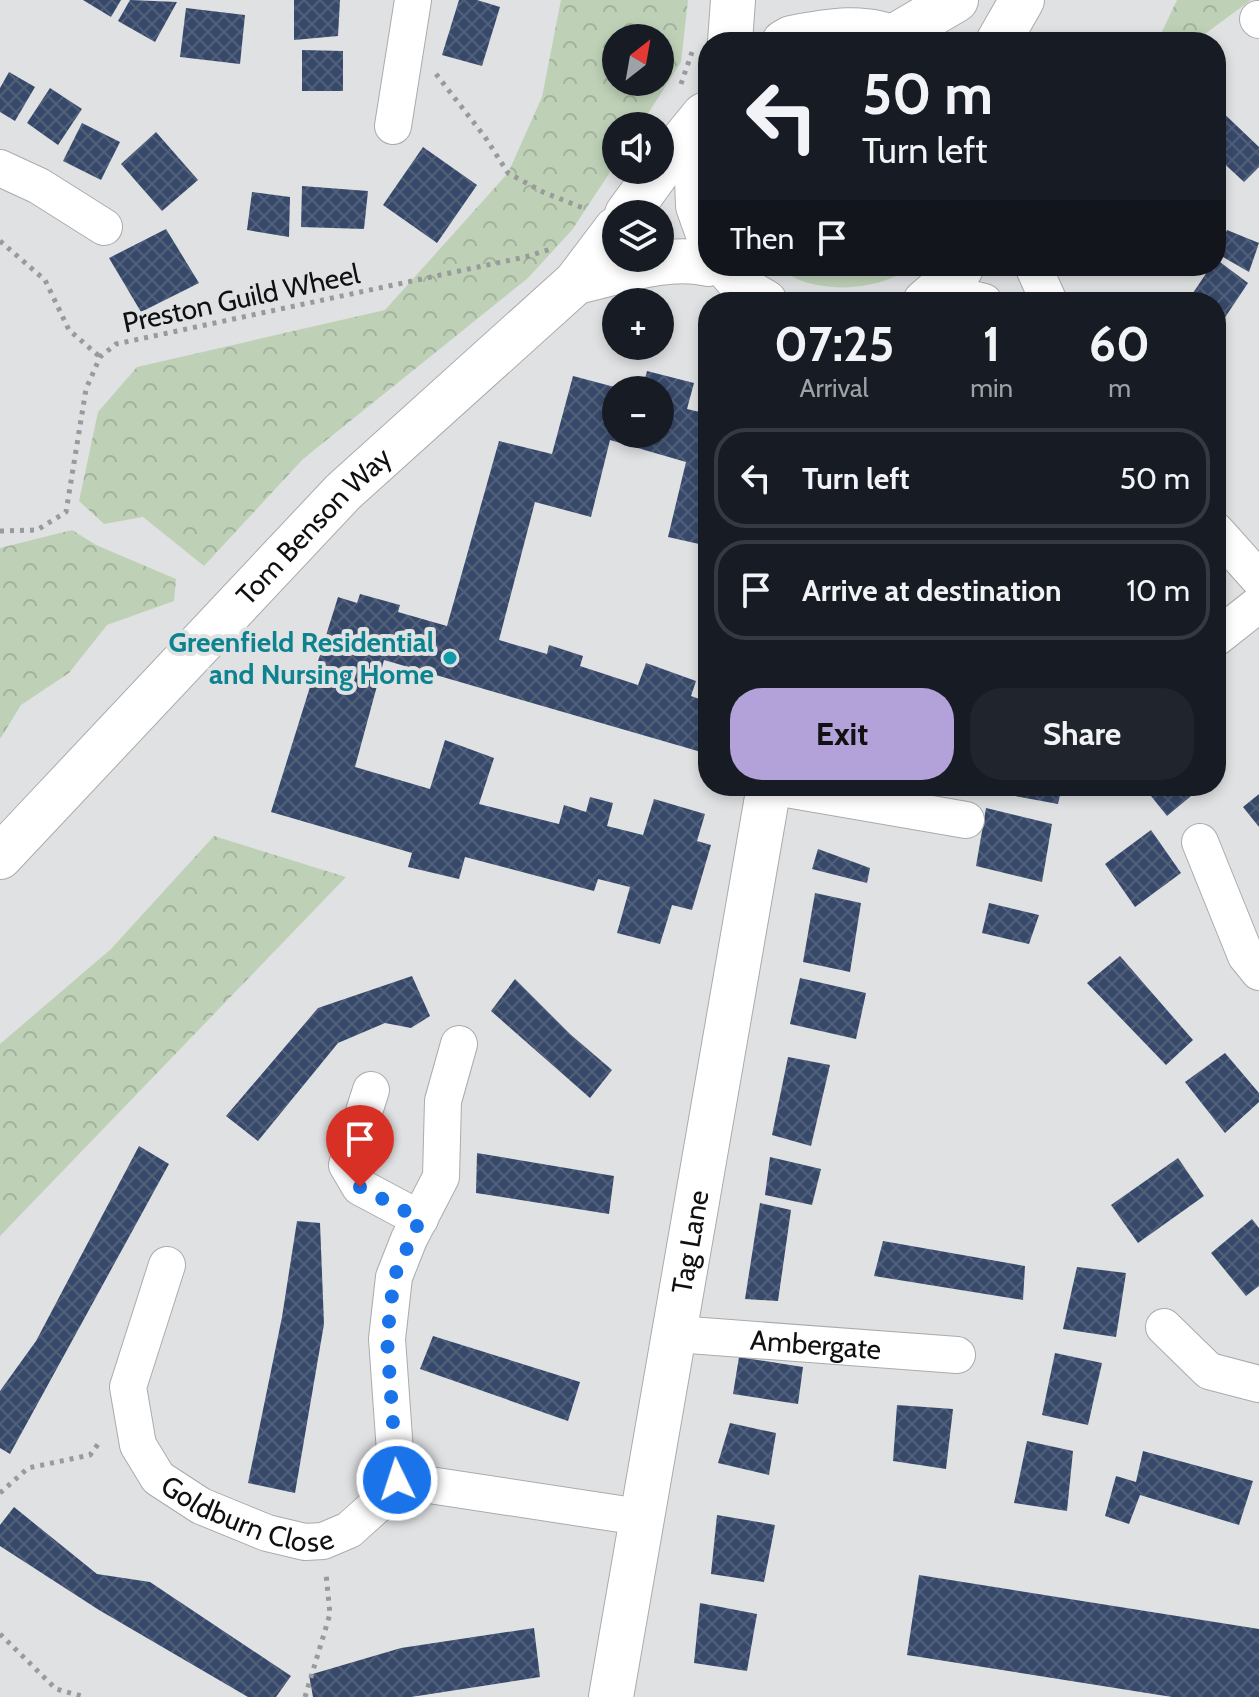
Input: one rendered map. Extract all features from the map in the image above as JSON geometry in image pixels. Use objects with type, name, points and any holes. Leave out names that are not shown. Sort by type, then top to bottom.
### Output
[{"type":"main road","points":[[717,32],[733,0]]},
{"type":"main road","points":[[823,0],[877,32]]},
{"type":"main road","points":[[895,32],[956,0]]},
{"type":"main road","points":[[1004,32],[1022,0]]},
{"type":"main road","points":[[825,32],[842,29],[858,32]]},
{"type":"main road","name":"Tom Benson Way","points":[[674,140],[693,100]]},
{"type":"main road","points":[[698,148],[698,206]]},
{"type":"main road","name":"Tom Benson Way","points":[[630,200],[645,184]]},
{"type":"main road","name":"Tom Benson Way","points":[[0,857],[343,492],[576,282],[602,236]]},
{"type":"main road","name":"Tom Benson Way","points":[[576,282],[657,264],[698,260]]},
{"type":"main road","points":[[733,276],[748,292]]},
{"type":"main road","points":[[936,292],[955,276]]},
{"type":"main road","name":"Tag Lane","points":[[611,1697],[767,796]]},
{"type":"street","points":[[393,126],[413,0]]},
{"type":"street","points":[[0,168],[39,186],[104,227]]},
{"type":"street","points":[[1226,542],[1259,579]]},
{"type":"street","points":[[1226,630],[1259,604]]},
{"type":"street","points":[[827,796],[966,820]]},
{"type":"street","points":[[1200,842],[1246,956],[1259,972]]},
{"type":"street","points":[[459,1044],[443,1101],[441,1177],[394,1277],[387,1339],[397,1480],[640,1517]]},
{"type":"street","points":[[371,1090],[347,1165],[360,1187],[420,1219]]},
{"type":"street","name":"Goldburn Close","points":[[167,1265],[128,1387],[138,1445],[158,1478],[201,1506],[267,1533],[305,1542],[323,1541],[349,1530],[379,1503],[397,1480]]},
{"type":"street","points":[[1164,1327],[1209,1371],[1259,1384]]},
{"type":"street","name":"Ambergate","points":[[676,1334],[957,1355]]},
{"type":"path","points":[[407,45],[440,78],[508,173],[543,192],[602,214]]},
{"type":"path","points":[[693,100],[684,79],[698,61]]},
{"type":"path","points":[[0,241],[45,280],[69,330],[100,357]]},
{"type":"path","name":"Preston Guild Wheel","points":[[0,531],[37,530],[66,512],[86,389],[100,357],[116,344],[525,257]]},
{"type":"path","points":[[0,1493],[28,1468],[90,1455],[111,1428],[134,1424]]},
{"type":"path","points":[[305,1697],[330,1614],[323,1541]]},
{"type":"path","points":[[0,1634],[56,1689],[83,1697]]},
{"type":"green space","points":[[561,0],[688,0],[681,62],[674,73],[674,24],[602,24],[602,96],[659,96],[649,112],[602,112],[602,184],[572,230],[528,278],[303,459],[204,566],[143,517],[104,524],[79,501],[98,412],[137,367],[385,310],[508,173],[542,97]]},
{"type":"green space","points":[[1177,0],[1251,0],[1208,32],[1162,32]]},
{"type":"green space","points":[[790,276],[896,276],[863,286],[825,286]]},
{"type":"green space","points":[[72,530],[96,545],[176,579],[174,601],[107,625],[69,673],[21,705],[0,739],[0,548]]},
{"type":"green space","points":[[214,836],[346,877],[0,1236],[0,1044],[111,949]]},
{"type":"building","points":[[83,0],[121,0],[111,17]]},
{"type":"building","points":[[130,0],[177,2],[155,42],[118,21]]},
{"type":"building","points":[[294,0],[340,0],[338,36],[294,40]]},
{"type":"building","points":[[459,0],[477,0],[500,7],[482,66],[442,55]]},
{"type":"building","points":[[186,8],[245,15],[240,64],[180,57]]},
{"type":"building","points":[[302,50],[343,51],[343,91],[302,91]]},
{"type":"building","points":[[9,72],[35,87],[15,121],[0,112],[0,88]]},
{"type":"building","points":[[50,88],[82,109],[58,145],[27,123]]},
{"type":"building","points":[[1226,116],[1259,147],[1259,167],[1244,182],[1226,165]]},
{"type":"building","points":[[82,123],[120,142],[101,180],[63,161]]},
{"type":"building","points":[[156,132],[198,180],[162,211],[121,164]]},
{"type":"building","points":[[423,147],[477,185],[437,243],[383,205]]},
{"type":"building","points":[[302,186],[368,191],[364,229],[301,227]]},
{"type":"building","points":[[252,192],[290,197],[289,237],[247,230]]},
{"type":"building","points":[[166,229],[199,283],[141,312],[109,258]]},
{"type":"building","points":[[1226,232],[1259,243],[1249,272],[1226,259]]},
{"type":"building","points":[[1226,266],[1248,283],[1226,316],[1226,292],[1194,292],[1204,276],[1226,276]]},
{"type":"building","name":"Greenfield Residential and Nursing Home","points":[[647,371],[667,376],[646,376]]},
{"type":"building","name":"Greenfield Residential and Nursing Home","points":[[573,376],[602,384],[602,448],[608,448],[591,517],[535,502],[499,640],[547,654],[549,645],[583,656],[580,666],[638,685],[646,663],[696,681],[691,696],[698,698],[698,751],[384,660],[355,767],[430,789],[445,740],[494,758],[479,804],[559,824],[564,805],[586,812],[590,797],[613,803],[607,826],[643,835],[654,799],[705,814],[697,841],[711,845],[692,910],[672,905],[660,944],[617,933],[630,887],[598,879],[594,891],[465,857],[459,879],[408,867],[412,853],[271,812],[338,597],[357,603],[360,594],[400,605],[398,612],[447,626],[499,441],[552,454]]},
{"type":"building","name":"Greenfield Residential and Nursing Home","points":[[674,378],[694,383],[687,409],[698,412],[698,544],[668,537],[686,462],[638,448],[674,448]]},
{"type":"building","points":[[1259,794],[1259,827],[1243,807]]},
{"type":"building","points":[[1015,796],[1060,796],[1058,804]]},
{"type":"building","points":[[1151,796],[1191,796],[1167,816]]},
{"type":"building","points":[[986,808],[1052,824],[1042,882],[976,866]]},
{"type":"building","points":[[1151,830],[1181,873],[1135,907],[1105,864]]},
{"type":"building","points":[[818,849],[870,868],[867,883],[812,869]]},
{"type":"building","points":[[815,893],[861,903],[850,972],[803,962]]},
{"type":"building","points":[[989,903],[1039,915],[1029,944],[982,933]]},
{"type":"building","points":[[1120,956],[1193,1040],[1166,1065],[1087,983]]},
{"type":"building","points":[[412,976],[430,1016],[411,1028],[385,1023],[338,1043],[258,1141],[226,1116],[318,1008]]},
{"type":"building","points":[[800,978],[866,993],[856,1039],[790,1024]]},
{"type":"building","points":[[515,979],[570,1034],[612,1070],[590,1098],[491,1011]]},
{"type":"building","points":[[1225,1053],[1259,1093],[1259,1102],[1225,1133],[1185,1082]]},
{"type":"building","points":[[788,1057],[830,1065],[811,1146],[772,1135]]},
{"type":"building","points":[[139,1146],[169,1164],[10,1454],[0,1448],[0,1391],[36,1341]]},
{"type":"building","points":[[477,1153],[614,1176],[609,1214],[476,1193]]},
{"type":"building","points":[[770,1157],[821,1169],[812,1205],[765,1195]]},
{"type":"building","points":[[1178,1158],[1204,1196],[1138,1243],[1111,1205]]},
{"type":"building","points":[[760,1203],[791,1210],[778,1301],[745,1299]]},
{"type":"building","points":[[1252,1219],[1259,1228],[1259,1286],[1246,1296],[1211,1253]]},
{"type":"building","points":[[297,1221],[320,1223],[324,1324],[295,1493],[248,1483],[282,1317]]},
{"type":"building","points":[[883,1241],[1025,1266],[1023,1300],[874,1276]]},
{"type":"building","points":[[1077,1267],[1126,1273],[1116,1337],[1063,1329]]},
{"type":"building","points":[[433,1336],[580,1382],[568,1421],[420,1369]]},
{"type":"building","points":[[1055,1353],[1102,1363],[1088,1425],[1042,1415]]},
{"type":"building","points":[[739,1357],[803,1367],[798,1404],[733,1394]]},
{"type":"building","points":[[897,1405],[953,1409],[946,1469],[893,1461]]},
{"type":"building","points":[[730,1423],[776,1433],[769,1475],[718,1463]]},
{"type":"building","points":[[1027,1441],[1073,1451],[1067,1511],[1014,1503]]},
{"type":"building","points":[[1143,1451],[1253,1481],[1239,1525],[1140,1495],[1129,1524],[1105,1516],[1116,1476],[1136,1482]]},
{"type":"building","points":[[14,1507],[97,1574],[150,1582],[291,1676],[276,1697],[248,1697],[99,1610],[0,1546],[0,1525]]},
{"type":"building","points":[[717,1515],[775,1525],[764,1582],[711,1574]]},
{"type":"building","points":[[919,1575],[1259,1629],[1259,1697],[1172,1697],[907,1655]]},
{"type":"building","points":[[700,1603],[757,1614],[747,1671],[694,1663]]},
{"type":"building","points":[[534,1628],[540,1677],[411,1697],[313,1697],[309,1675],[401,1648]]},
{"type":"place","name":"Greenfield Residential and Nursing Home","points":[[450,658]]},
{"type":"route","points":[[360,1187],[420,1219],[394,1277],[387,1339],[397,1480]]}]
